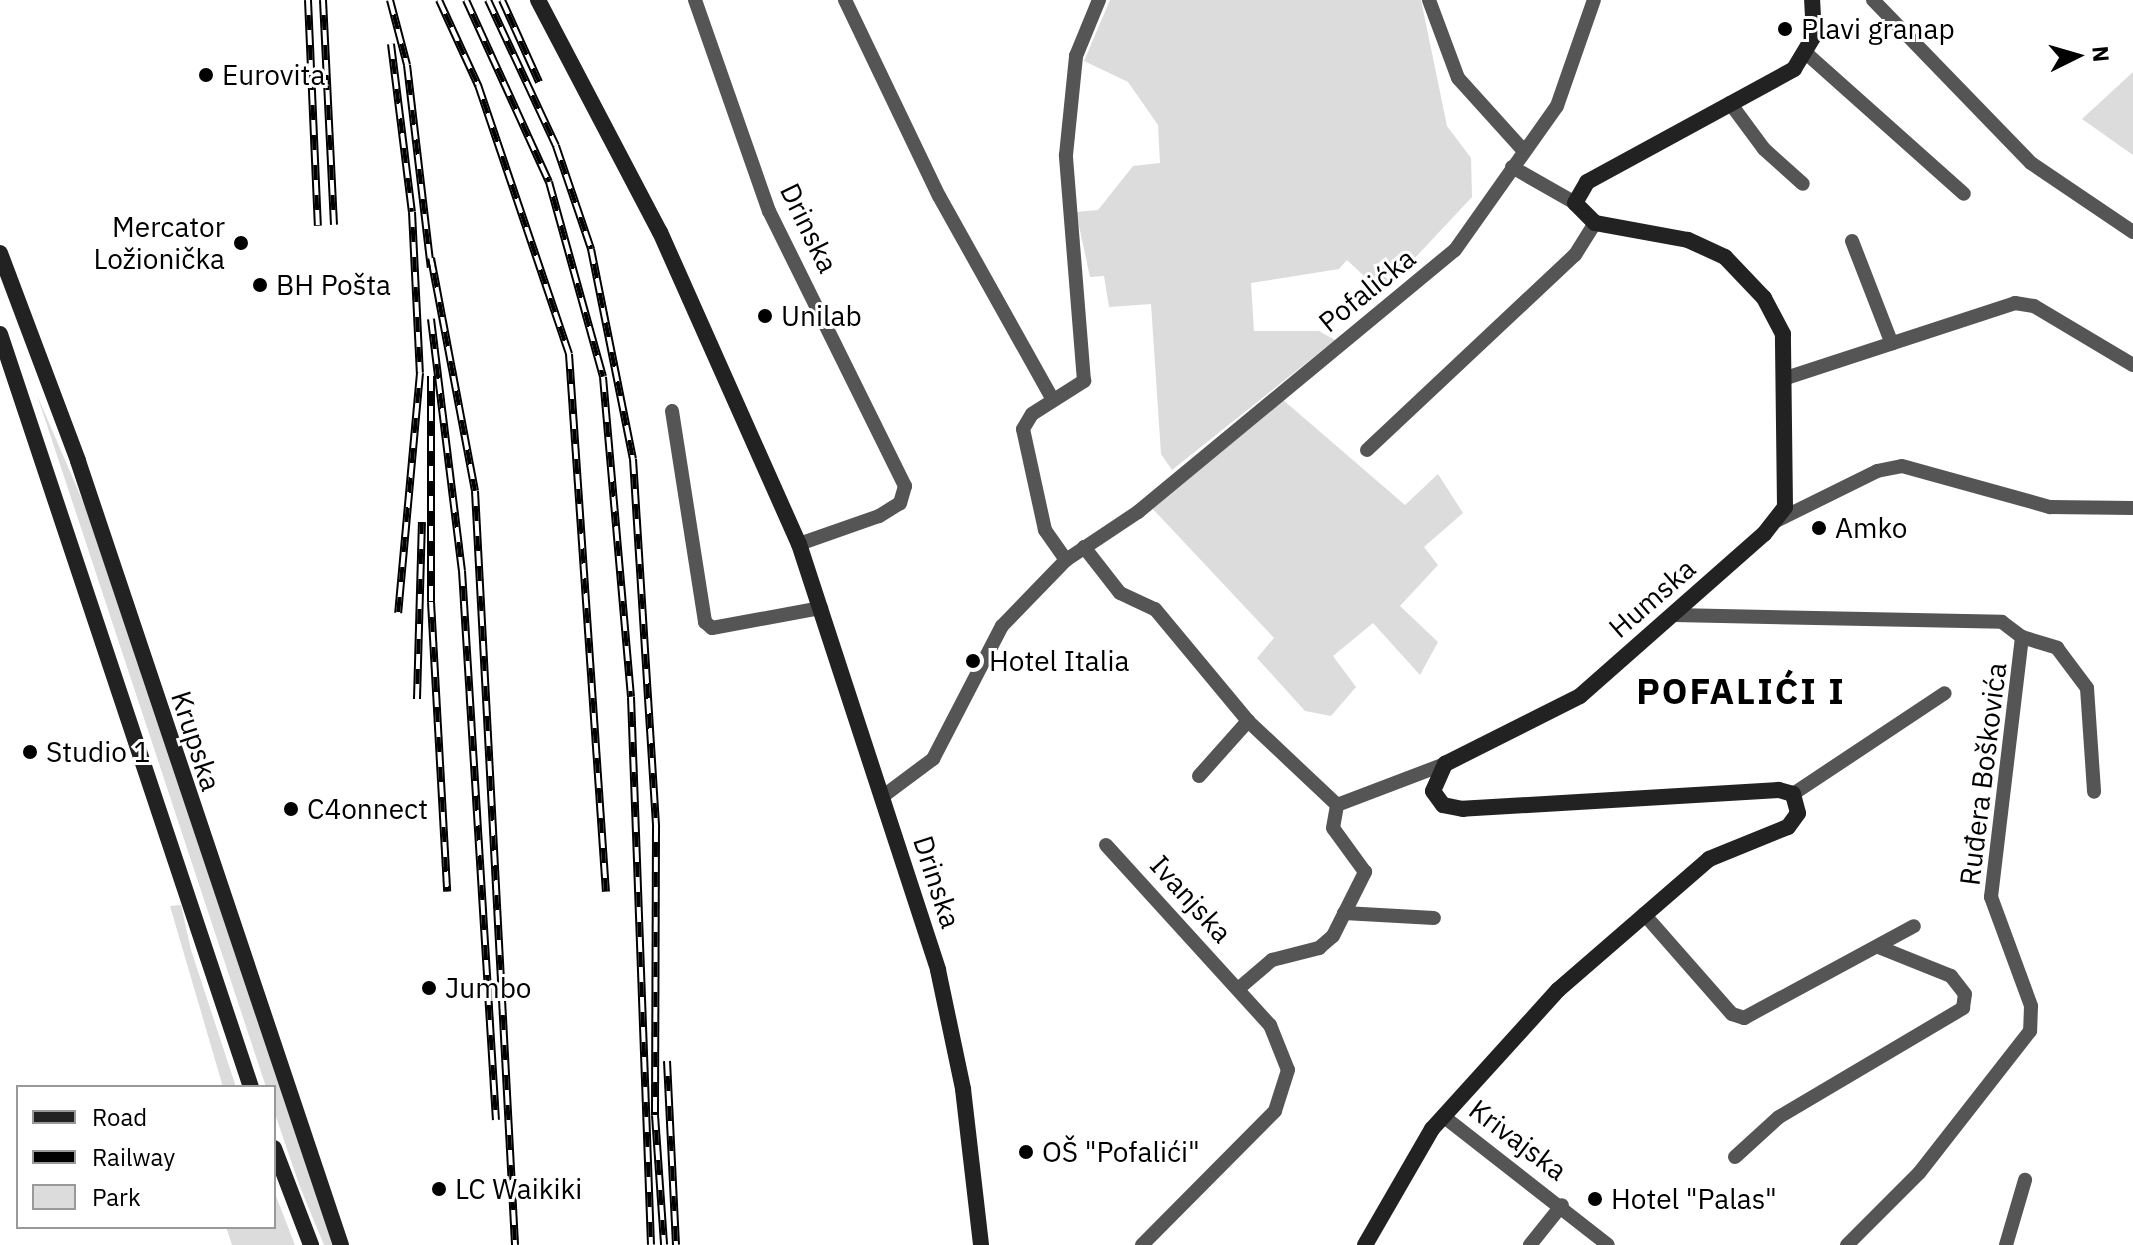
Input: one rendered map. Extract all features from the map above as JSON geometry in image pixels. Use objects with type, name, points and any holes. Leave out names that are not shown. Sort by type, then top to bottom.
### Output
[{"type":"street","name":"Drinska","points":[[538,0],[660,232],[799,544],[938,970],[963,1089],[981,1245]]},
{"type":"street","name":"Drinska","points":[[695,0],[769,211],[905,486],[900,503],[879,516],[799,544]]},
{"type":"street","points":[[845,0],[939,196],[1052,398]]},
{"type":"street","points":[[1066,560],[1045,530],[1023,429],[1052,398],[1084,381],[1066,155],[1076,56],[1099,0]]},
{"type":"street","points":[[1429,0],[1458,78],[1523,150]]},
{"type":"street","name":"Pofalićka","points":[[882,797],[933,759],[1002,626],[1066,560],[1138,512],[1429,275],[1512,167],[1571,79],[1594,0]]},
{"type":"street","points":[[1575,203],[1587,182],[1730,103],[1807,54],[1816,21],[1812,0]]},
{"type":"street","points":[[1873,0],[2031,163],[2133,232]]},
{"type":"street","points":[[1807,54],[1964,194]]},
{"type":"street","points":[[1730,103],[1764,149],[1803,184]]},
{"type":"street","points":[[1367,450],[1575,255],[1595,223],[1575,203],[1512,167]]},
{"type":"street","name":"Humska","points":[[1445,764],[1565,708],[1674,615],[1776,521],[1789,481],[1783,334],[1764,298],[1725,257],[1688,240],[1595,223]]},
{"type":"street","points":[[1852,241],[1892,344]]},
{"type":"street","name":"Krupska","points":[[0,253],[78,461],[341,1245]]},
{"type":"street","points":[[1786,378],[2015,303],[2034,306],[2133,365]]},
{"type":"street","name":"Krupska","points":[[0,334],[250,1085]]},
{"type":"street","points":[[672,411],[705,622],[712,628],[821,608]]},
{"type":"street","points":[[1776,521],[1877,471],[1902,466],[2050,507],[2133,508]]},
{"type":"street","points":[[1084,547],[1120,593],[1155,609],[1248,721],[1337,805]]},
{"type":"street","name":"Ruđera Boškovića","points":[[1674,615],[2002,622],[2022,637],[1991,897],[2031,1006],[2030,1031],[1919,1173],[1847,1245]]},
{"type":"street","points":[[2022,637],[2057,648],[2087,688],[2094,792]]},
{"type":"street","points":[[1445,764],[1433,791],[1453,808],[1793,794],[1945,693]]},
{"type":"street","points":[[1199,776],[1248,721]]},
{"type":"street","points":[[1337,805],[1445,764]]},
{"type":"street","points":[[1365,1245],[1443,1116],[1558,990],[1709,859],[1788,827],[1798,813],[1793,794]]},
{"type":"street","points":[[1238,989],[1272,960],[1324,945],[1344,913],[1365,872],[1333,828],[1337,805]]},
{"type":"street","name":"Ivanjska","points":[[1106,845],[1277,1035],[1288,1070],[1286,1092],[1142,1245]]},
{"type":"street","points":[[1344,913],[1434,918]]},
{"type":"street","points":[[1644,914],[1732,1014],[1744,1018],[1914,926]]},
{"type":"street","points":[[1735,1157],[1779,1117],[1963,1008],[1965,994],[1951,976],[1879,947]]},
{"type":"street","name":"Krivajska","points":[[1443,1116],[1562,1205],[1608,1245]]},
{"type":"street","points":[[276,1153],[311,1245]]},
{"type":"street","points":[[2006,1245],[2025,1180]]},
{"type":"street","name":"Krivajska","points":[[1530,1245],[1562,1205]]},
{"type":"green space","points":[[1110,0],[1421,0],[1447,126],[1471,158],[1472,197],[1382,293],[1347,260],[1339,269],[1251,283],[1254,331],[1319,331],[1335,340],[1172,470],[1161,454],[1151,304],[1109,307],[1104,276],[1090,277],[1076,212],[1098,210],[1133,166],[1160,163],[1158,125],[1128,82],[1084,61]]},
{"type":"green space","points":[[2133,72],[2133,155],[2082,119]]},
{"type":"green space","points":[[37,395],[84,504],[335,1245],[324,1245],[276,1117],[276,1085],[265,1085]]},
{"type":"green space","points":[[1282,399],[1405,505],[1438,474],[1463,513],[1424,547],[1438,565],[1400,606],[1438,642],[1420,675],[1373,623],[1333,656],[1356,687],[1331,716],[1305,711],[1257,658],[1274,638],[1151,507]]},
{"type":"green space","points":[[181,905],[191,950],[235,1085],[222,1085],[170,906]]},
{"type":"green space","points":[[276,1196],[295,1245],[232,1245],[227,1229],[276,1229]]},
{"type":"railway","points":[[308,0],[318,226]]},
{"type":"railway","points":[[323,0],[334,225]]},
{"type":"railway","points":[[390,0],[407,65],[431,268]]},
{"type":"railway","points":[[439,0],[478,85],[569,354],[606,892]]},
{"type":"railway","points":[[466,0],[549,182],[603,377],[631,697],[651,1245]]},
{"type":"railway","points":[[488,0],[556,146],[591,249],[633,459],[656,827],[655,1115],[664,1245]]},
{"type":"railway","points":[[502,0],[539,82]]},
{"type":"railway","points":[[391,44],[412,212],[420,373],[398,613]]},
{"type":"railway","points":[[431,258],[475,491],[515,1245]]},
{"type":"railway","points":[[431,319],[462,571],[496,1120]]},
{"type":"railway","points":[[431,376],[431,602],[447,892]]},
{"type":"railway","points":[[417,699],[422,522]]},
{"type":"railway","points":[[667,1061],[676,1245]]},
{"type":"place","name":"Plavi granap","points":[[1785,29]]},
{"type":"place","name":"Eurovita","points":[[206,75]]},
{"type":"place","name":"Mercator Ložionička","points":[[241,243]]},
{"type":"place","name":"BH Pošta","points":[[260,285]]},
{"type":"place","name":"Unilab","points":[[765,316]]},
{"type":"place","name":"Amko","points":[[1819,528]]},
{"type":"place","name":"Hotel Italia","points":[[973,661]]},
{"type":"place","name":"Studio 1","points":[[30,752]]},
{"type":"place","name":"C4onnect","points":[[291,809]]},
{"type":"place","name":"Jumbo","points":[[429,988]]},
{"type":"place","name":"OŠ \"Pofalići\"","points":[[1026,1152]]},
{"type":"place","name":"LC Waikiki","points":[[439,1189]]},
{"type":"place","name":"Hotel \"Palas\"","points":[[1595,1199]]},
{"type":"district","name":"POFALIĆI I","points":[[1741,691]]}]
